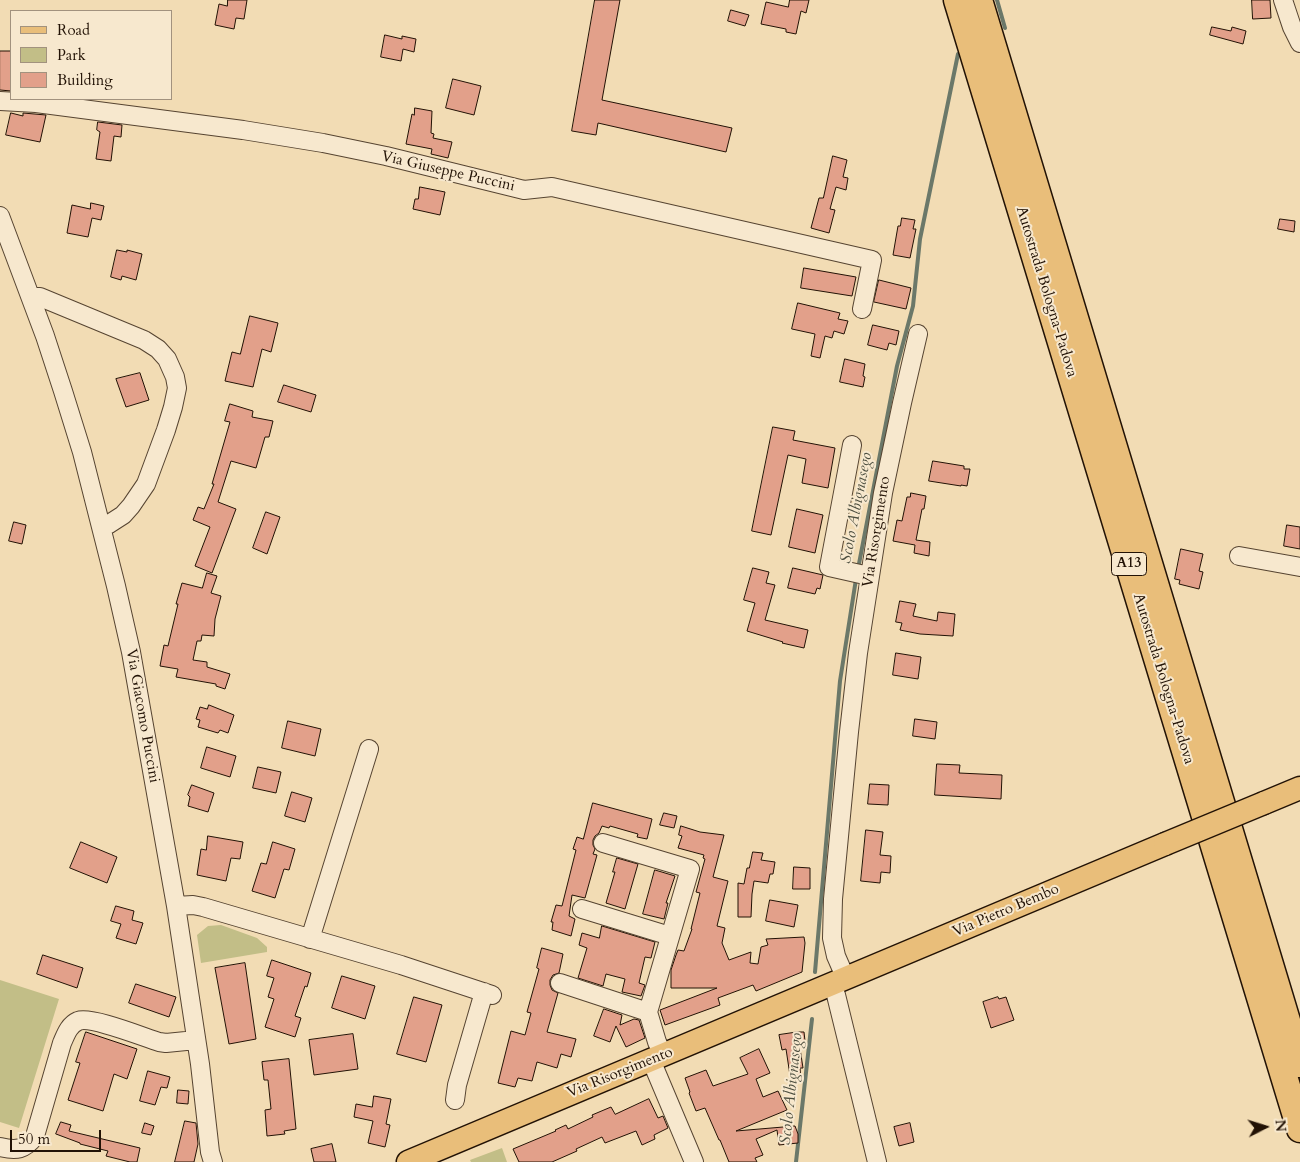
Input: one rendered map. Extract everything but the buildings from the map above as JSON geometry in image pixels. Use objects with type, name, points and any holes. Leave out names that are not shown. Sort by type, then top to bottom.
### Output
[{"type":"highway","name":"Autostrada Bologna-Padova","points":[[957,0],[1300,1129]]},
{"type":"highway","name":"Autostrada Bologna-Padova","points":[[979,0],[1300,1064]]},
{"type":"main road","name":"Via Pietro Bembo","points":[[839,982],[1300,788]]},
{"type":"main road","name":"Via Risorgimento","points":[[408,1162],[839,982]]},
{"type":"street","points":[[1283,0],[1292,27],[1300,43]]},
{"type":"street","name":"Via Giuseppe Puccini","points":[[0,101],[45,104],[224,127],[323,143],[386,156],[524,190],[552,188],[872,260],[862,309]]},
{"type":"street","name":"Via Giacomo Puccini","points":[[0,216],[45,336],[79,444],[102,527],[131,652],[176,906],[200,1064],[210,1159]]},
{"type":"street","points":[[31,297],[40,297],[144,340],[158,349],[167,359],[175,377],[177,388],[173,407],[146,484],[123,515],[102,527]]},
{"type":"street","name":"Via Risorgimento","points":[[839,982],[832,938],[833,899],[862,575],[883,493],[918,334]]},
{"type":"street","points":[[852,445],[829,567],[862,575]]},
{"type":"street","points":[[1239,556],[1300,567]]},
{"type":"street","points":[[310,939],[369,749]]},
{"type":"street","points":[[603,843],[690,869],[648,1012],[657,1042],[657,1057],[694,1162]]},
{"type":"street","points":[[176,906],[193,905],[203,907],[401,965],[488,993],[457,1085],[455,1100]]},
{"type":"street","points":[[582,909],[670,936]]},
{"type":"street","points":[[839,982],[836,995],[877,1162]]},
{"type":"street","points":[[560,983],[648,1012]]},
{"type":"street","points":[[0,1147],[8,1149],[23,1148],[35,1136],[62,1043],[68,1030],[78,1021],[95,1021],[159,1042],[196,1040]]},
{"type":"green space","points":[[221,925],[257,938],[267,947],[267,952],[201,963],[197,935],[208,926]]},
{"type":"green space","points":[[0,980],[59,999],[19,1128],[0,1122]]},
{"type":"green space","points":[[502,1148],[507,1162],[471,1162],[470,1160]]},
{"type":"waterway","name":"Scolo Albignasego","points":[[997,0],[1005,28]]},
{"type":"waterway","name":"Scolo Albignasego","points":[[858,569],[897,366],[913,306],[920,239],[958,54]]},
{"type":"waterway","name":"Scolo Albignasego","points":[[815,972],[840,681],[856,579]]},
{"type":"waterway","name":"Scolo Albignasego","points":[[796,1162],[812,1019]]}]
